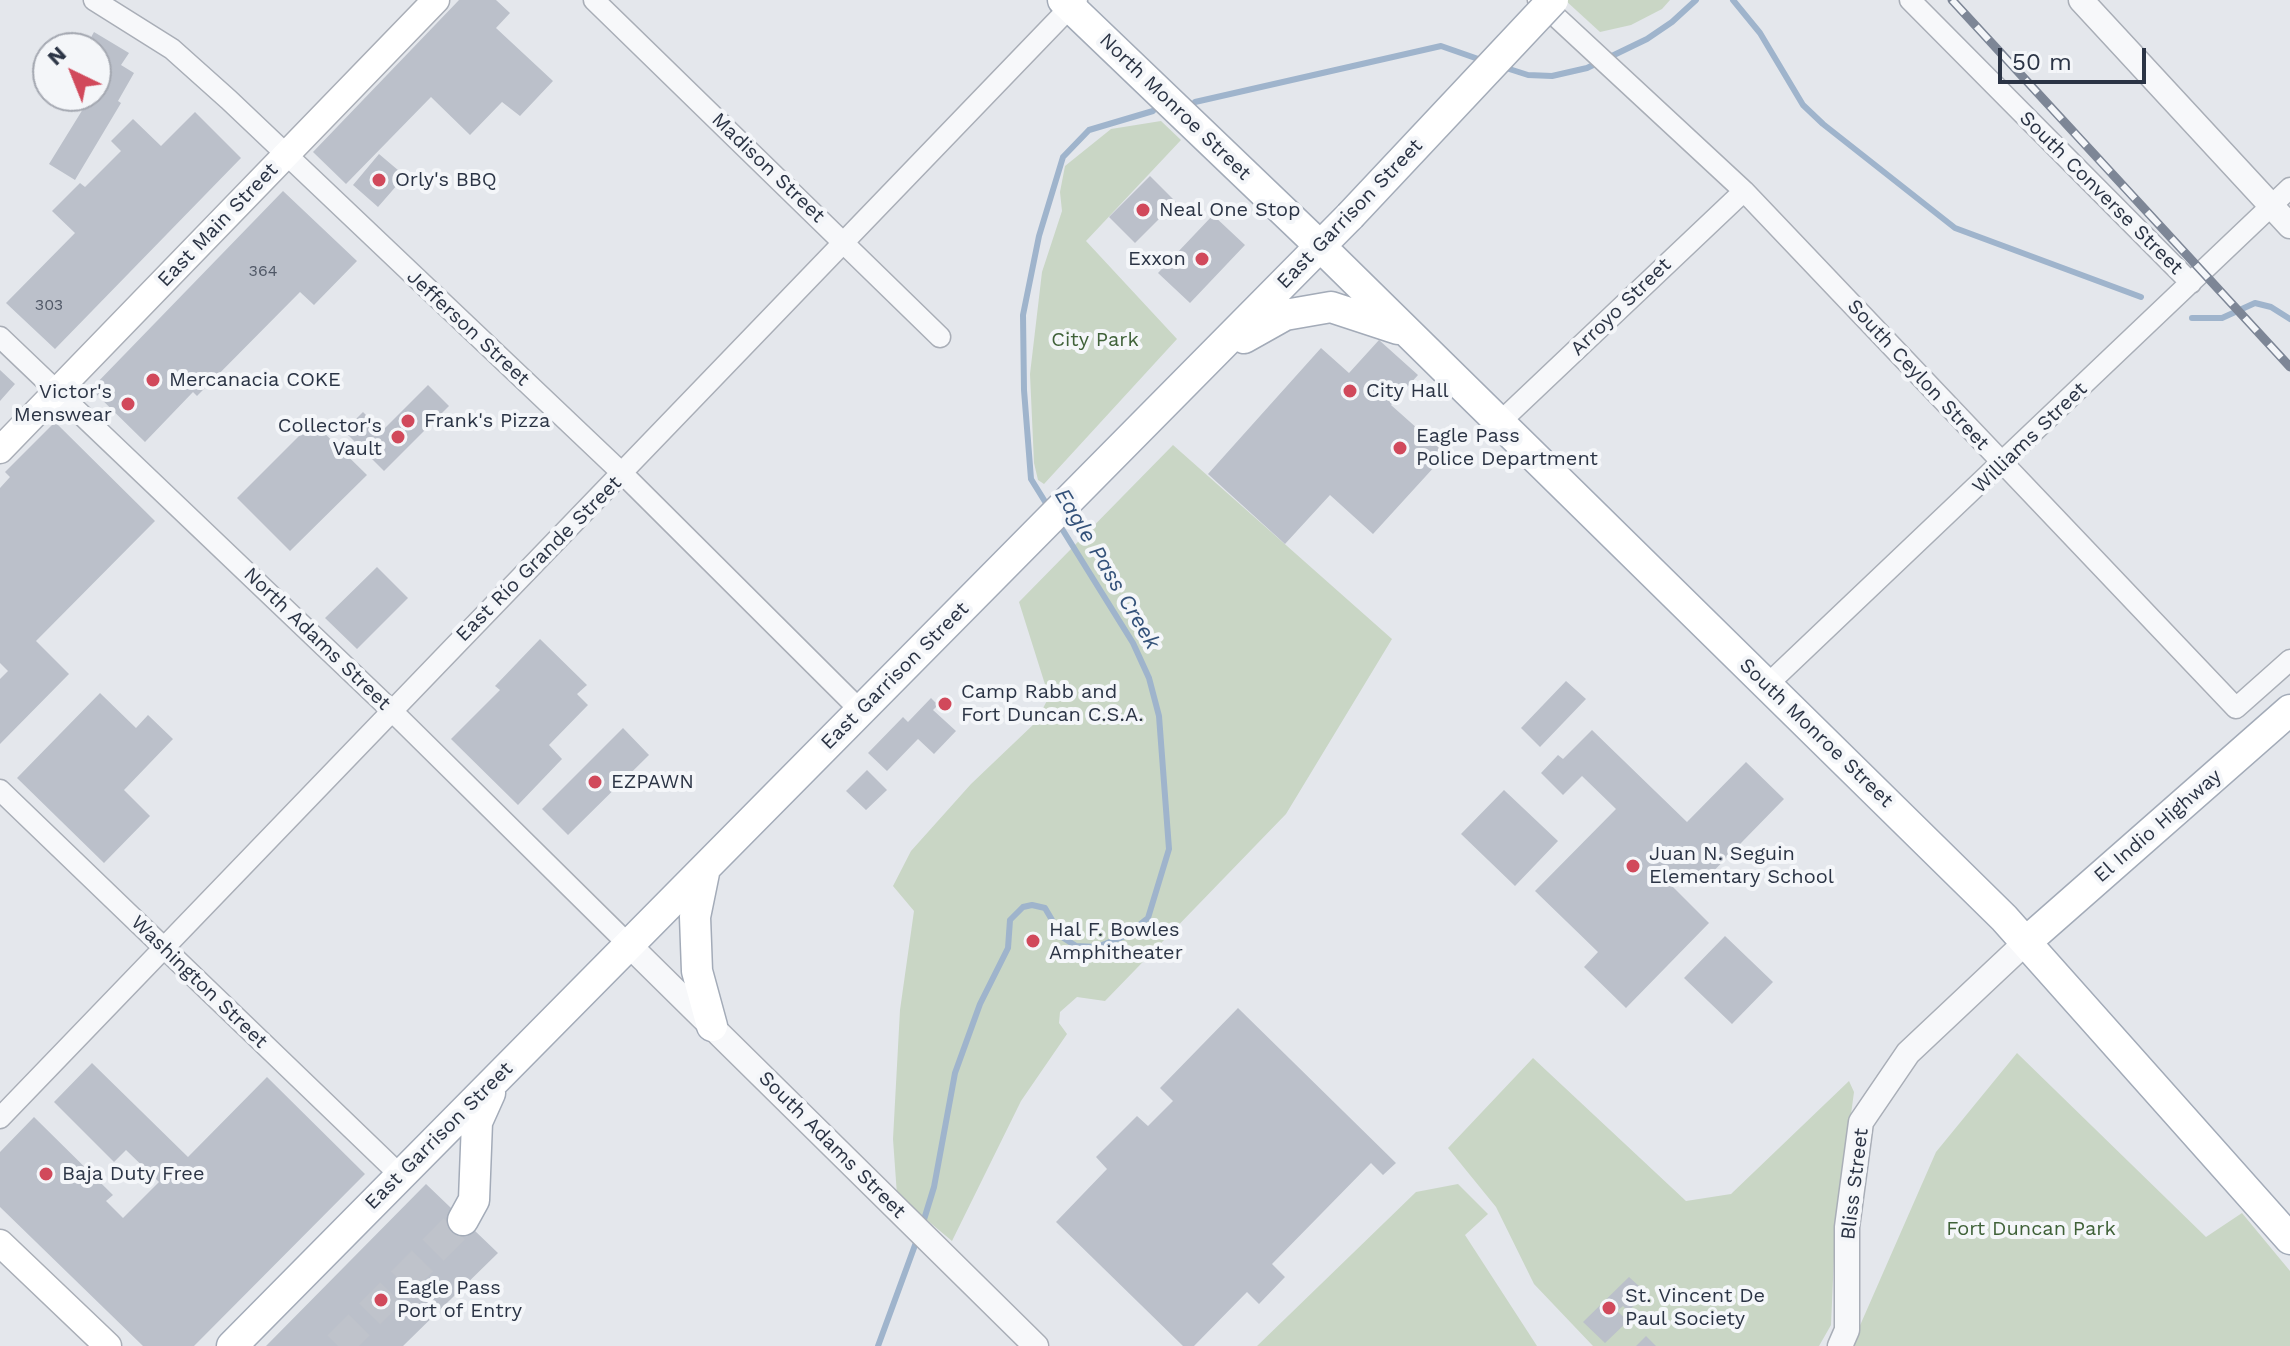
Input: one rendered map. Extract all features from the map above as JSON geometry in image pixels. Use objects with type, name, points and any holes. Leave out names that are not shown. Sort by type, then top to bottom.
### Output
[{"type":"main road","name":"East Main Street","points":[[0,450],[436,0]]},
{"type":"main road","name":"East Garrison Street","points":[[232,1346],[399,1174],[499,1077],[1321,247],[1553,0]]},
{"type":"main road","name":"North Monroe Street","points":[[1070,2],[1321,247]]},
{"type":"main road","name":"South Monroe Street","points":[[1321,247],[2026,942],[2290,1239]]},
{"type":"main road","points":[[1215,354],[1285,315],[1331,307],[1405,331]]},
{"type":"main road","name":"El Indio Highway","points":[[2026,942],[2290,710]]},
{"type":"main road","points":[[705,868],[695,917],[697,971],[712,1026]]},
{"type":"main road","points":[[463,1220],[474,1200],[477,1122],[499,1077]]},
{"type":"main road","points":[[0,1243],[108,1346]]},
{"type":"street","name":"Jefferson Street","points":[[94,0],[118,6],[172,49],[623,474],[860,710]]},
{"type":"street","name":"Madison Street","points":[[594,0],[940,337]]},
{"type":"street","name":"South Ceylon Street","points":[[1538,0],[1744,191],[2236,708],[2290,660]]},
{"type":"street","name":"South Converse Street","points":[[1910,0],[2191,283]]},
{"type":"street","points":[[2081,0],[2290,226]]},
{"type":"street","name":"East Río Grande Street","points":[[0,1118],[597,497],[623,474],[1070,2]]},
{"type":"street","name":"Williams Street","points":[[1767,685],[2290,188]]},
{"type":"street","name":"Arroyo Street","points":[[1498,424],[1744,191]]},
{"type":"street","name":"North Adams Street","points":[[0,337],[392,711],[629,945]]},
{"type":"street","name":"Washington Street","points":[[0,790],[399,1174]]},
{"type":"street","name":"Bliss Street","points":[[1840,1346],[1847,1330],[1847,1227],[1861,1122],[1908,1053],[2026,942]]},
{"type":"street","name":"South Adams Street","points":[[629,945],[1036,1346]]},
{"type":"green space","points":[[1565,0],[1670,0],[1662,9],[1631,25],[1600,32]]},
{"type":"green space","name":"City Park","points":[[1161,121],[1181,140],[1086,241],[1177,339],[1044,484],[1038,480],[1034,463],[1030,374],[1042,272],[1062,211],[1060,192],[1065,166],[1111,129]]},
{"type":"green space","points":[[1173,445],[1392,639],[1286,814],[1105,1001],[1077,997],[1060,1012],[1059,1023],[1067,1034],[1021,1101],[952,1241],[897,1195],[893,1139],[900,1010],[914,911],[893,886],[911,851],[971,784],[1035,723],[1049,697],[1019,602]]},
{"type":"green space","name":"Fort Duncan Park","points":[[2017,1053],[2206,1237],[2242,1213],[2290,1271],[2290,1346],[1851,1346],[1936,1152]]},
{"type":"green space","points":[[1533,1058],[1686,1201],[1731,1194],[1849,1081],[1854,1092],[1835,1234],[1831,1325],[1819,1346],[1593,1346],[1534,1284],[1496,1207],[1448,1148]]},
{"type":"green space","points":[[1458,1184],[1488,1214],[1465,1235],[1537,1346],[1257,1346],[1416,1192]]},
{"type":"building","points":[[459,0],[496,0],[510,13],[496,28],[553,81],[520,116],[502,102],[470,135],[431,97],[346,184],[313,152]]},
{"type":"building","points":[[112,43],[129,53],[121,65],[134,73],[118,101],[121,103],[75,180],[49,164],[81,112],[112,112]]},
{"type":"building","points":[[195,112],[241,158],[55,349],[6,303],[75,233],[52,211],[80,183],[85,187],[121,151],[111,141],[133,119],[161,146]]},
{"type":"building","name":"Orly's BBQ","points":[[379,154],[405,176],[378,207],[353,185]]},
{"type":"building","name":"Neal One Stop","points":[[1150,176],[1176,202],[1135,243],[1109,217]]},
{"type":"building","points":[[283,191],[357,261],[314,305],[300,292],[197,396],[193,392],[145,442],[91,389]]},
{"type":"building","name":"Exxon","points":[[1213,215],[1245,245],[1190,303],[1158,273]]},
{"type":"building","points":[[1379,340],[1418,375],[1391,405],[1446,454],[1373,534],[1330,495],[1285,544],[1208,474],[1321,348],[1349,373]]},
{"type":"building","points":[[0,370],[15,384],[0,401]]},
{"type":"building","points":[[428,385],[449,406],[384,471],[344,431],[363,412],[382,431]]},
{"type":"building","points":[[55,422],[155,521],[36,641],[69,674],[0,744],[0,679],[8,671],[0,663],[0,488],[10,477],[5,472]]},
{"type":"building","points":[[313,422],[367,475],[290,551],[237,498]]},
{"type":"building","points":[[377,567],[408,598],[357,649],[325,618]]},
{"type":"building","points":[[540,639],[587,685],[577,694],[588,705],[549,745],[562,759],[518,805],[451,739],[500,690],[495,686]]},
{"type":"building","points":[[1566,681],[1586,699],[1540,747],[1521,728]]},
{"type":"building","points":[[100,693],[136,728],[148,715],[173,739],[124,790],[150,816],[104,863],[17,778]]},
{"type":"building","points":[[931,698],[938,705],[933,710],[956,731],[934,754],[918,739],[887,771],[868,753],[903,717],[908,722]]},
{"type":"building","name":"EZPAWN","points":[[623,728],[649,755],[568,835],[542,809]]},
{"type":"building","points":[[1592,730],[1687,822],[1746,762],[1784,799],[1700,885],[1686,871],[1672,886],[1709,923],[1626,1008],[1584,967],[1598,952],[1535,891],[1616,809],[1582,776],[1563,795],[1541,773],[1558,755],[1563,759]]},
{"type":"building","points":[[867,770],[887,790],[866,810],[846,791]]},
{"type":"building","points":[[1504,790],[1558,841],[1515,886],[1461,834]]},
{"type":"building","points":[[1725,936],[1773,982],[1732,1024],[1684,978]]},
{"type":"building","points":[[1238,1008],[1396,1163],[1383,1175],[1371,1163],[1272,1264],[1285,1277],[1259,1304],[1247,1292],[1194,1346],[1183,1346],[1056,1222],[1107,1169],[1096,1157],[1137,1116],[1148,1126],[1173,1101],[1160,1088]]},
{"type":"building","points":[[92,1063],[188,1157],[267,1077],[365,1174],[194,1346],[143,1346],[0,1207],[0,1152],[34,1117],[113,1195],[106,1201],[123,1218],[159,1182],[126,1150],[114,1162],[54,1102]]},
{"type":"building","name":"Eagle Pass Port of Entry","points":[[426,1184],[498,1253],[403,1346],[266,1346]]},
{"type":"building","name":"St. Vincent De Paul Society","points":[[1629,1277],[1641,1288],[1633,1296],[1639,1301],[1628,1311],[1623,1306],[1617,1311],[1628,1321],[1605,1343],[1583,1322]]},
{"type":"building","points":[[1646,1336],[1656,1346],[1636,1346]]},
{"type":"waterway","name":"Eagle Pass Creek","points":[[1503,67],[1528,75],[1552,76],[1587,68],[1647,39],[1696,0]]},
{"type":"waterway","points":[[1733,0],[1760,33],[1803,105],[1955,228],[2141,297]]},
{"type":"waterway","name":"Eagle Pass Creek","points":[[1195,102],[1441,46],[1484,61]]},
{"type":"waterway","name":"Eagle Pass Creek","points":[[1049,508],[1031,479],[1024,390],[1023,315],[1039,236],[1063,157],[1089,130],[1153,111]]},
{"type":"waterway","points":[[2192,318],[2222,318],[2255,303],[2271,307],[2290,319]]},
{"type":"waterway","name":"Eagle Pass Creek","points":[[922,1226],[934,1187],[955,1073],[980,1004],[1008,948],[1010,920],[1023,907],[1032,905],[1045,908],[1062,937],[1076,946],[1097,947],[1125,936],[1148,918],[1169,849],[1159,716],[1149,678],[1133,643],[1059,524]]},
{"type":"waterway","name":"Eagle Pass Creek","points":[[878,1346],[918,1237]]},
{"type":"tunnel","points":[[338,1346],[463,1220]]},
{"type":"railway","points":[[1952,0],[2290,367]]},
{"type":"place","name":"Orly's BBQ","points":[[379,180]]},
{"type":"place","name":"Neal One Stop","points":[[1143,210]]},
{"type":"place","name":"Exxon","points":[[1202,259]]},
{"type":"place","name":"Mercanacia COKE","points":[[153,380]]},
{"type":"place","name":"City Hall","points":[[1350,391]]},
{"type":"place","name":"Victor's Menswear","points":[[128,404]]},
{"type":"place","name":"Frank's Pizza","points":[[408,421]]},
{"type":"place","name":"Collector's Vault","points":[[398,437]]},
{"type":"place","name":"Eagle Pass Police Department","points":[[1400,448]]},
{"type":"place","name":"Camp Rabb and Fort Duncan C.S.A.","points":[[945,704]]},
{"type":"place","name":"EZPAWN","points":[[595,782]]},
{"type":"place","name":"Juan N. Seguin Elementary School","points":[[1633,866]]},
{"type":"place","name":"Hal F. Bowles Amphitheater","points":[[1033,941]]},
{"type":"place","name":"Baja Duty Free","points":[[46,1174]]},
{"type":"place","name":"Eagle Pass Port of Entry","points":[[381,1300]]},
{"type":"place","name":"St. Vincent De Paul Society","points":[[1609,1308]]}]
